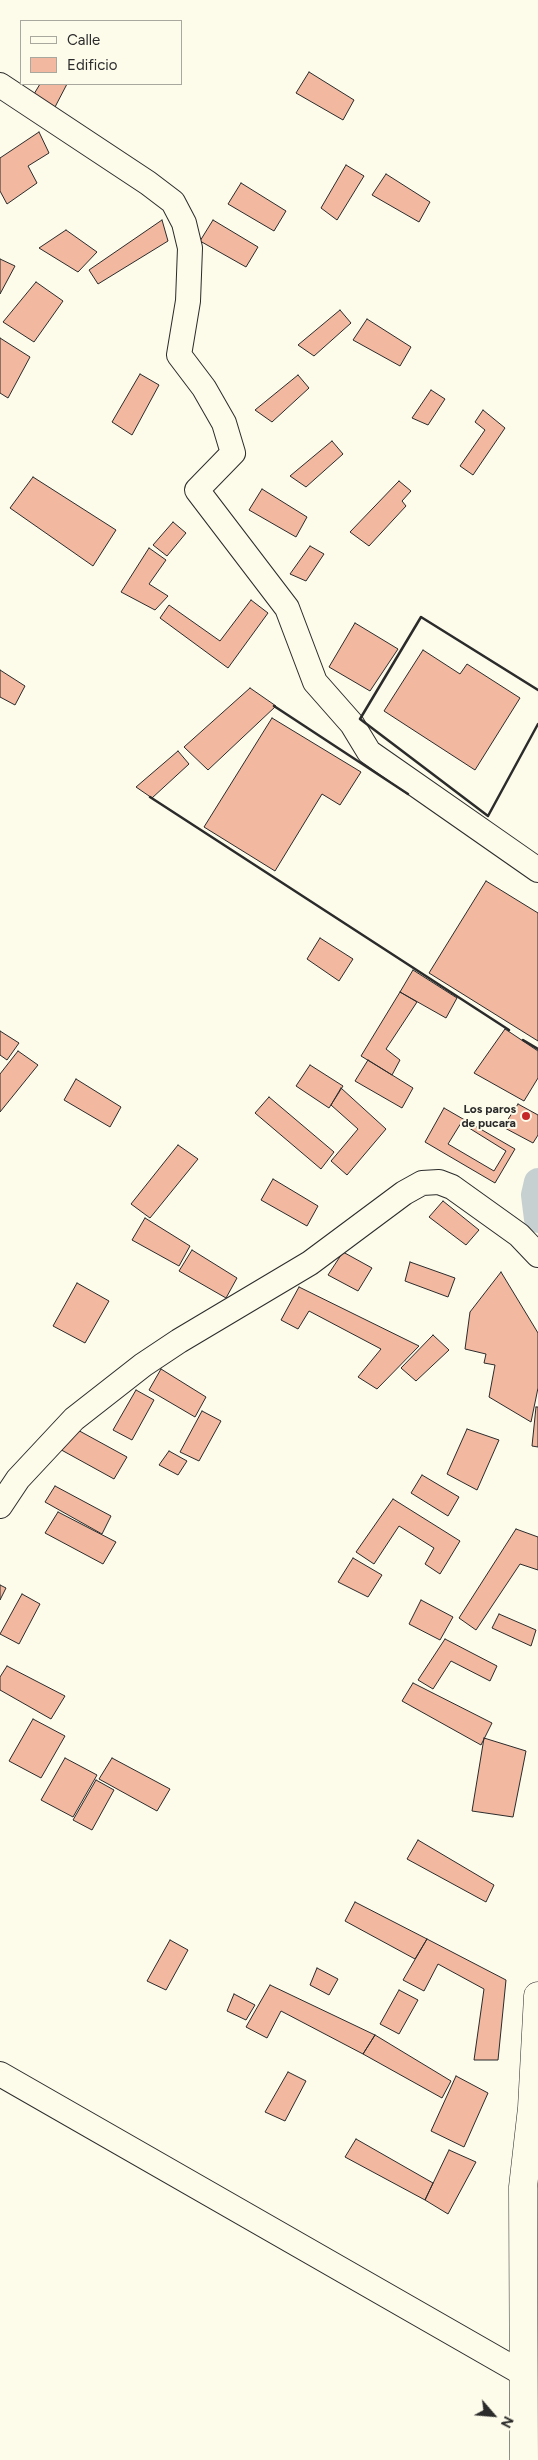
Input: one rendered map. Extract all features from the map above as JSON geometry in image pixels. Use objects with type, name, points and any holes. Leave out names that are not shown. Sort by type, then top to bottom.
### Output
[{"type":"main road","points":[[524,2460],[522,2373],[523,2187],[532,2108],[538,1996]]},
{"type":"street","points":[[0,85],[148,183],[172,202],[184,223],[190,248],[190,266],[188,301],[180,355],[204,388],[224,423],[233,453],[197,490],[287,608],[315,682],[352,724],[369,752],[538,870]]},
{"type":"street","points":[[0,1506],[18,1479],[74,1419],[143,1365],[179,1341],[310,1263],[404,1193],[422,1183],[439,1182],[452,1187],[519,1235],[538,1255]]},
{"type":"street","points":[[0,2074],[522,2373]]},
{"type":"building","points":[[309,72],[354,100],[343,120],[296,93]]},
{"type":"building","points":[[39,85],[66,85],[55,107],[34,94]]},
{"type":"building","points":[[39,132],[49,153],[28,166],[37,183],[7,204],[0,191],[0,158]]},
{"type":"building","points":[[346,165],[364,176],[337,220],[321,208]]},
{"type":"building","points":[[386,174],[430,202],[419,222],[372,195]]},
{"type":"building","points":[[241,183],[286,211],[274,231],[228,204]]},
{"type":"building","points":[[162,220],[168,241],[98,284],[89,270]]},
{"type":"building","points":[[213,220],[258,247],[246,267],[200,241]]},
{"type":"building","points":[[66,230],[97,252],[78,272],[39,248]]},
{"type":"building","points":[[0,259],[15,266],[0,294]]},
{"type":"building","points":[[36,282],[63,301],[34,342],[3,322]]},
{"type":"building","points":[[340,310],[351,323],[314,356],[298,345]]},
{"type":"building","points":[[367,319],[411,347],[400,366],[353,340]]},
{"type":"building","points":[[0,338],[30,357],[8,398],[0,393]]},
{"type":"building","points":[[140,374],[159,385],[132,435],[112,422]]},
{"type":"building","points":[[298,375],[309,388],[272,422],[255,410]]},
{"type":"building","points":[[431,390],[445,399],[428,425],[412,418]]},
{"type":"building","points":[[483,410],[505,428],[473,475],[460,466],[485,430],[475,422]]},
{"type":"building","points":[[332,441],[343,454],[306,487],[290,476]]},
{"type":"building","points":[[33,477],[116,530],[93,566],[10,508]]},
{"type":"building","points":[[399,481],[411,491],[402,501],[406,506],[369,546],[350,532]]},
{"type":"building","points":[[262,489],[307,517],[296,537],[249,510]]},
{"type":"building","points":[[173,522],[186,533],[167,556],[153,545]]},
{"type":"building","points":[[310,546],[324,554],[306,581],[290,574]]},
{"type":"building","points":[[149,548],[166,560],[149,584],[168,596],[155,610],[121,592]]},
{"type":"building","points":[[251,600],[268,613],[228,668],[160,618],[169,605],[220,641]]},
{"type":"building","points":[[355,623],[398,649],[370,691],[329,667]]},
{"type":"building","points":[[423,650],[460,674],[467,664],[520,698],[475,770],[384,711]]},
{"type":"building","points":[[0,670],[25,686],[15,705],[0,697]]},
{"type":"building","points":[[250,688],[276,706],[208,770],[184,747]]},
{"type":"building","points":[[272,718],[361,772],[340,805],[322,794],[275,871],[204,827]]},
{"type":"building","points":[[178,751],[189,764],[152,798],[136,787]]},
{"type":"building","points":[[486,881],[538,913],[538,1041],[429,973]]},
{"type":"building","points":[[320,938],[353,959],[339,981],[307,959]]},
{"type":"building","points":[[413,970],[457,998],[446,1018],[400,992]]},
{"type":"building","points":[[400,992],[417,1002],[386,1049],[400,1060],[392,1075],[361,1056]]},
{"type":"building","points":[[505,1029],[538,1051],[538,1078],[524,1101],[474,1073]]},
{"type":"building","points":[[0,1031],[19,1043],[7,1060],[0,1055]]},
{"type":"building","points":[[18,1051],[38,1065],[0,1112],[0,1074]]},
{"type":"building","points":[[368,1060],[413,1088],[402,1108],[355,1081]]},
{"type":"building","points":[[310,1065],[343,1086],[329,1108],[296,1086]]},
{"type":"building","points":[[76,1079],[121,1107],[110,1127],[64,1100]]},
{"type":"building","points":[[341,1088],[386,1129],[347,1175],[331,1161],[358,1129],[331,1105]]},
{"type":"building","points":[[269,1097],[334,1152],[321,1169],[255,1113]]},
{"type":"building","points":[[518,1104],[538,1115],[538,1135],[533,1143],[503,1127]]},
{"type":"building","points":[[444,1108],[515,1149],[495,1183],[425,1142]]},
{"type":"building","points":[[461,1123],[506,1151],[494,1171],[448,1144]]},
{"type":"building","points":[[178,1145],[198,1159],[150,1218],[131,1204]]},
{"type":"building","points":[[273,1179],[318,1206],[307,1226],[261,1200]]},
{"type":"building","points":[[443,1201],[479,1230],[466,1245],[429,1217]]},
{"type":"building","points":[[145,1218],[190,1246],[179,1266],[132,1240]]},
{"type":"building","points":[[192,1250],[237,1278],[226,1298],[179,1271]]},
{"type":"building","points":[[343,1252],[372,1268],[358,1291],[328,1275]]},
{"type":"building","points":[[410,1262],[455,1278],[448,1297],[405,1281]]},
{"type":"building","points":[[501,1272],[538,1333],[538,1388],[531,1422],[489,1397],[495,1365],[484,1363],[486,1354],[465,1349],[470,1312]]},
{"type":"building","points":[[77,1283],[109,1301],[85,1343],[53,1326]]},
{"type":"building","points":[[299,1287],[419,1346],[377,1389],[358,1377],[381,1349],[309,1311],[298,1329],[281,1320]]},
{"type":"building","points":[[433,1335],[449,1350],[416,1381],[401,1368]]},
{"type":"building","points":[[161,1369],[206,1397],[195,1417],[149,1390]]},
{"type":"building","points":[[136,1390],[154,1400],[132,1440],[113,1430]]},
{"type":"building","points":[[536,1407],[538,1407],[538,1447],[532,1446]]},
{"type":"building","points":[[202,1411],[221,1421],[199,1461],[180,1452]]},
{"type":"building","points":[[74,1428],[127,1457],[114,1479],[56,1447]]},
{"type":"building","points":[[467,1429],[499,1440],[477,1490],[447,1474]]},
{"type":"building","points":[[169,1451],[187,1461],[178,1475],[159,1465]]},
{"type":"building","points":[[422,1475],[459,1497],[448,1516],[411,1493]]},
{"type":"building","points":[[55,1486],[111,1516],[102,1534],[45,1502]]},
{"type":"building","points":[[393,1499],[460,1541],[440,1574],[425,1564],[434,1548],[399,1526],[374,1564],[356,1552]]},
{"type":"building","points":[[58,1512],[116,1542],[103,1564],[45,1533]]},
{"type":"building","points":[[516,1529],[538,1537],[538,1570],[520,1564],[476,1630],[459,1618]]},
{"type":"building","points":[[353,1558],[382,1575],[368,1597],[338,1582]]},
{"type":"building","points":[[0,1585],[6,1588],[0,1600]]},
{"type":"building","points":[[22,1594],[40,1604],[19,1644],[0,1634]]},
{"type":"building","points":[[421,1600],[453,1617],[440,1640],[409,1624]]},
{"type":"building","points":[[499,1614],[536,1630],[531,1646],[492,1628]]},
{"type":"building","points":[[445,1639],[497,1666],[490,1681],[451,1661],[433,1689],[418,1680]]},
{"type":"building","points":[[7,1666],[65,1696],[51,1719],[0,1690],[0,1677]]},
{"type":"building","points":[[413,1683],[492,1723],[481,1745],[402,1701]]},
{"type":"building","points":[[33,1719],[65,1736],[41,1778],[9,1761]]},
{"type":"building","points":[[484,1738],[526,1751],[513,1817],[472,1811]]},
{"type":"building","points":[[65,1758],[97,1775],[73,1817],[41,1800]]},
{"type":"building","points":[[112,1758],[170,1789],[157,1811],[99,1779]]},
{"type":"building","points":[[96,1780],[114,1790],[92,1830],[73,1820]]},
{"type":"building","points":[[418,1840],[494,1885],[486,1902],[407,1859]]},
{"type":"building","points":[[355,1902],[427,1939],[415,1959],[345,1921]]},
{"type":"building","points":[[427,1939],[506,1980],[498,2060],[474,2060],[484,1989],[438,1964],[424,1991],[403,1980]]},
{"type":"building","points":[[170,1940],[188,1950],[166,1990],[147,1981]]},
{"type":"building","points":[[317,1968],[338,1979],[329,1995],[310,1985]]},
{"type":"building","points":[[270,1985],[375,2035],[363,2054],[281,2011],[267,2038],[246,2027]]},
{"type":"building","points":[[399,1990],[418,2000],[399,2034],[380,2024]]},
{"type":"building","points":[[234,1994],[255,2005],[246,2020],[227,2011]]},
{"type":"building","points":[[375,2035],[451,2081],[442,2098],[363,2054]]},
{"type":"building","points":[[288,2072],[306,2081],[285,2121],[265,2112]]},
{"type":"building","points":[[456,2076],[488,2093],[464,2147],[431,2131]]},
{"type":"building","points":[[356,2139],[433,2183],[425,2200],[345,2157]]},
{"type":"building","points":[[449,2150],[476,2162],[448,2214],[425,2200]]},
{"type":"waterway","points":[[538,1182],[535,1195],[538,1219]]},
{"type":"wall","points":[[538,690],[421,617],[360,719],[488,816],[538,724]]},
{"type":"wall","points":[[274,706],[408,794]]},
{"type":"wall","points":[[150,797],[509,1030]]},
{"type":"wall","points":[[523,1040],[538,1049]]},
{"type":"place","name":"Los paros de pucara","points":[[526,1116]]}]
